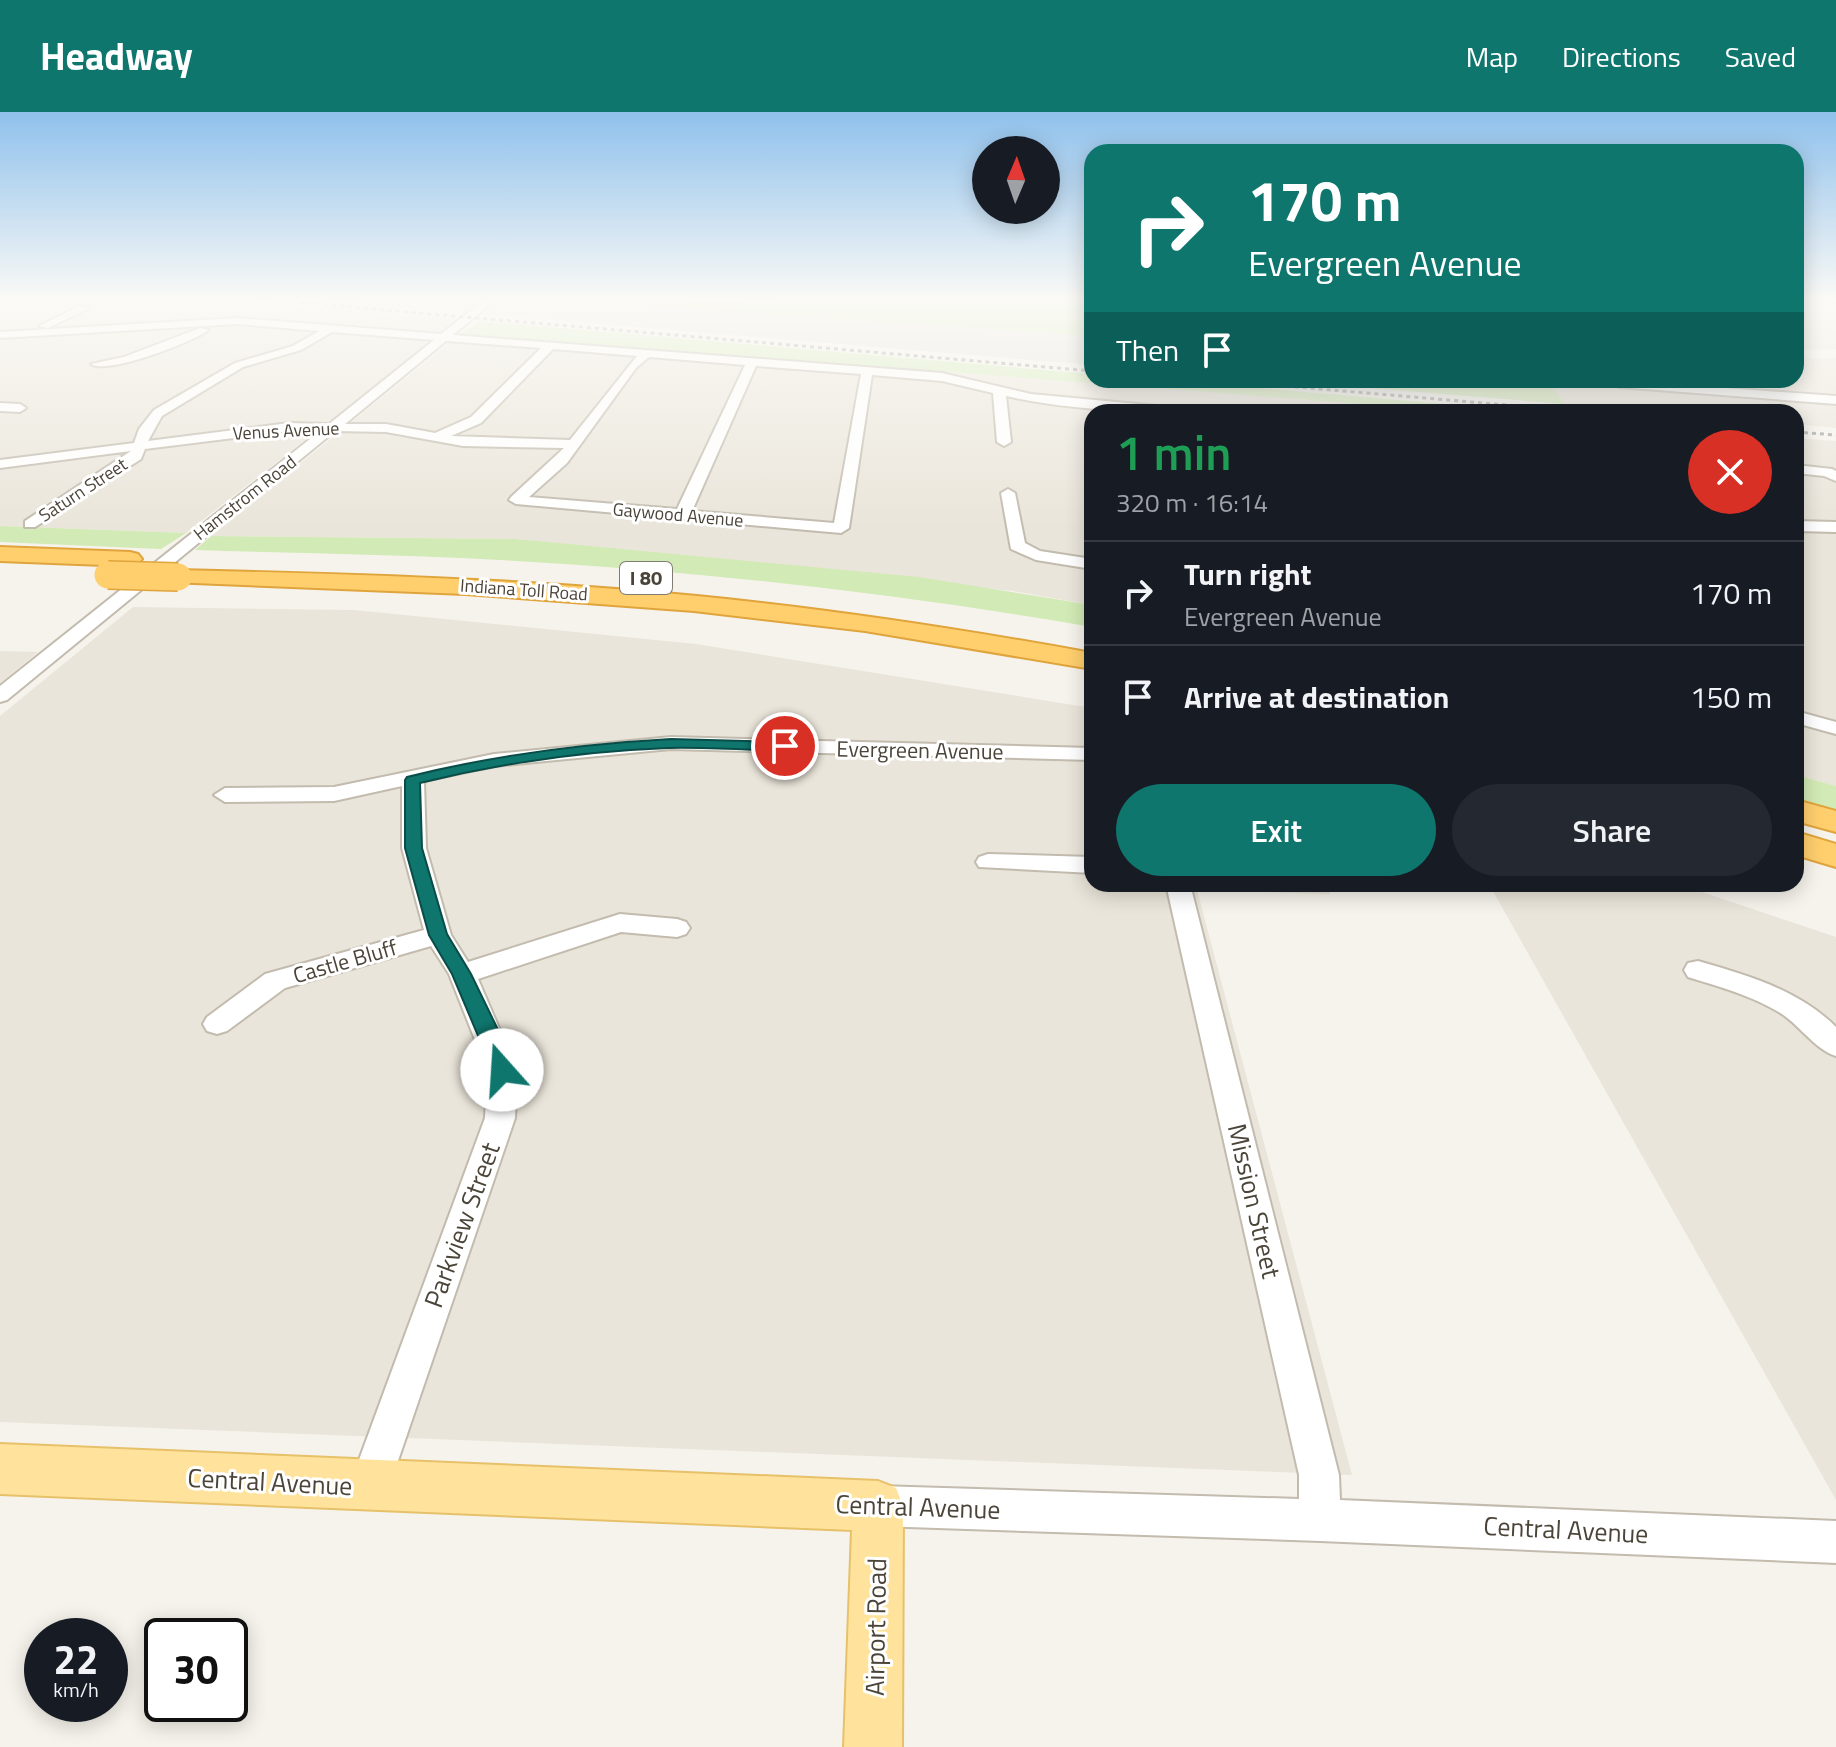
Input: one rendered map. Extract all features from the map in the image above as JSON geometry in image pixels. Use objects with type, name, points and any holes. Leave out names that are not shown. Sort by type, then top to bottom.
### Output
[{"type":"highway","name":"Indiana Toll Road","points":[[0,554],[130,559],[187,568],[640,598],[900,628],[1084,660]]},
{"type":"highway","name":"Indiana Toll Road","points":[[0,573],[108,575],[187,568],[460,567],[654,579],[821,595],[1064,631]]},
{"type":"highway","points":[[1804,812],[1836,822]]},
{"type":"highway","points":[[1804,846],[1836,856]]},
{"type":"main road","name":"Central Avenue","points":[[0,1469],[369,1487],[878,1506]]},
{"type":"main road","name":"Airport Road","points":[[873,1747],[878,1506]]},
{"type":"street","name":"Saturn Street","points":[[30,524],[136,456],[146,429],[158,413],[220,376]]},
{"type":"street","name":"Hamstrom Road","points":[[0,696],[397,376]]},
{"type":"street","points":[[436,437],[476,420],[520,376]]},
{"type":"street","points":[[573,444],[624,376]]},
{"type":"street","points":[[682,515],[746,376]]},
{"type":"street","name":"Gaywood Avenue","points":[[573,444],[562,460],[516,500],[841,528],[866,376]]},
{"type":"street","points":[[935,376],[1031,398],[1090,404]]},
{"type":"street","points":[[1683,388],[1836,400]]},
{"type":"street","points":[[999,391],[1004,442]]},
{"type":"street","points":[[0,407],[20,408]]},
{"type":"street","name":"Venus Avenue","points":[[0,464],[253,430],[334,427],[398,429],[479,443],[573,444]]},
{"type":"street","points":[[1804,470],[1832,474]]},
{"type":"street","points":[[1008,493],[1014,542],[1024,551],[1084,562]]},
{"type":"street","points":[[1804,526],[1836,527]]},
{"type":"street","points":[[1804,719],[1836,728]]},
{"type":"street","name":"Evergreen Avenue","points":[[225,795],[310,796],[413,780],[494,760],[671,743],[1084,754]]},
{"type":"street","name":"Parkview Street","points":[[369,1487],[500,1118],[502,1070],[462,974],[438,935],[414,848],[413,780]]},
{"type":"street","points":[[988,862],[1084,865]]},
{"type":"street","name":"Mission Street","points":[[1180,892],[1319,1475],[1320,1520]]},
{"type":"street","points":[[462,974],[620,923],[677,928]]},
{"type":"street","name":"Castle Bluff","points":[[217,1024],[275,981],[438,935]]},
{"type":"street","points":[[1698,970],[1767,992],[1817,1023],[1836,1045]]},
{"type":"street","name":"Central Avenue","points":[[878,1506],[1320,1520],[1836,1542]]},
{"type":"shaded area","points":[[0,376],[386,376],[186,533],[0,526]]},
{"type":"shaded area","points":[[408,376],[1004,376],[1084,382],[1084,388],[1155,388],[1361,404],[1084,404],[1084,604],[1013,591],[516,539],[211,536]]},
{"type":"shaded area","points":[[1804,376],[1836,376],[1836,428],[1804,425],[1804,404],[1565,404],[1552,388],[1804,388]]},
{"type":"shaded area","points":[[1804,439],[1836,441],[1836,786],[1804,777]]},
{"type":"shaded area","points":[[133,607],[354,610],[696,644],[1084,707],[1084,892],[1198,892],[1352,1475],[0,1422],[0,716]]},
{"type":"shaded area","points":[[0,651],[38,652],[0,683]]},
{"type":"shaded area","points":[[1264,892],[1329,892],[1330,894]]},
{"type":"shaded area","points":[[1494,892],[1702,892],[1836,937],[1836,1500]]},
{"type":"green space","points":[[1004,376],[1084,376],[1084,382]]},
{"type":"green space","points":[[1155,388],[1259,388],[1445,404],[1361,404]]},
{"type":"green space","points":[[1369,388],[1552,388],[1565,404]]},
{"type":"green space","points":[[0,526],[186,533],[161,549],[0,542]]},
{"type":"green space","points":[[211,536],[516,539],[919,577],[1084,604],[1084,626],[856,592],[619,568],[461,558],[195,550]]},
{"type":"green space","points":[[1804,777],[1836,786],[1836,810],[1804,801]]},
{"type":"railway","points":[[1308,388],[1495,404]]},
{"type":"railway","points":[[1804,433],[1836,435]]},
{"type":"route","points":[[502,1070],[462,974],[438,935],[414,848],[413,780],[494,760],[611,747],[671,743],[785,746]]}]
